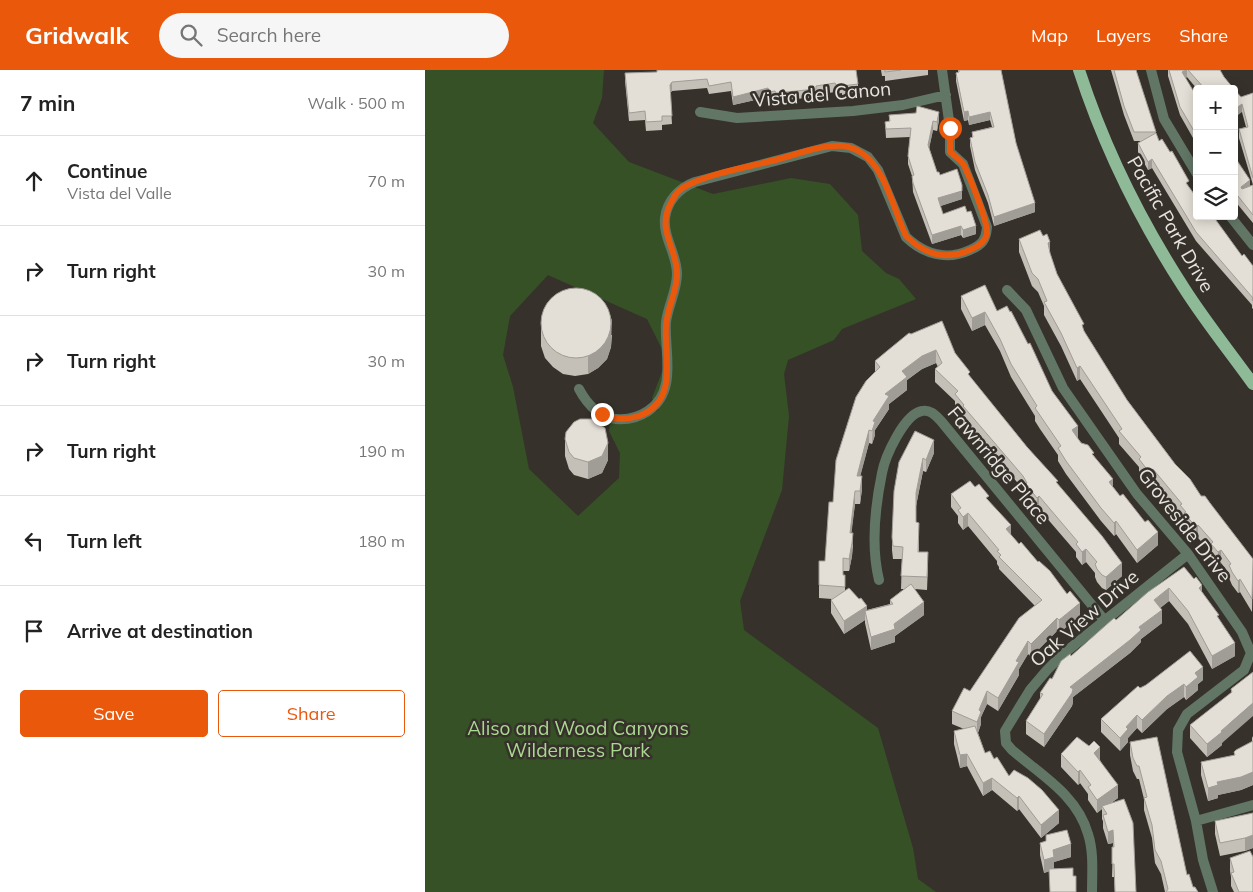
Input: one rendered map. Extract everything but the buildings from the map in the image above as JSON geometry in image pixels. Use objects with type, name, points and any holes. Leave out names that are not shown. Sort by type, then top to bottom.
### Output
[{"type":"main road","name":"Pacific Park Drive","points":[[1079,70],[1109,152],[1149,231],[1185,290],[1253,384]]},
{"type":"street","points":[[579,389],[585,400],[595,411],[609,417],[622,419],[644,413],[653,408],[664,392],[667,374],[667,318],[677,274],[666,236],[665,217],[676,194],[686,186],[818,149],[842,146],[858,151],[874,164],[906,236],[924,251],[949,256],[960,255],[979,246],[984,241],[987,227],[963,164],[950,152],[946,95],[942,70]]},
{"type":"street","points":[[1151,70],[1164,119],[1193,167]]},
{"type":"street","name":"Vista del Canon","points":[[700,112],[737,118],[853,111],[903,105],[946,95]]},
{"type":"street","points":[[1233,220],[1253,245]]},
{"type":"street","name":"Groveside Drive","points":[[1007,290],[1026,310],[1068,395],[1137,494],[1188,554],[1242,632],[1251,652],[1244,670],[1187,714],[1178,730],[1177,752],[1196,821],[1203,860],[1213,892]]},
{"type":"street","name":"Fawnridge Place","points":[[879,580],[875,562],[877,511],[882,471],[903,425],[912,415],[922,411],[932,412],[1105,621]]},
{"type":"street","name":"Oak View Drive","points":[[1093,892],[1089,834],[1079,812],[1059,788],[1012,750],[1006,743],[1005,731],[1031,690],[1047,670],[1188,554]]},
{"type":"street","points":[[1196,821],[1253,805]]},
{"type":"green space","name":"Aliso and Wood Canyons Wilderness Park","points":[[425,70],[604,70],[602,98],[593,123],[629,162],[713,194],[791,178],[830,184],[858,215],[862,251],[886,273],[899,279],[916,299],[842,329],[834,340],[788,360],[784,374],[789,416],[782,490],[740,601],[744,630],[878,728],[913,848],[918,879],[936,892],[425,892]],"holes":[[[548,275],[647,319],[667,359],[652,398],[659,410],[632,422],[610,422],[609,431],[620,453],[619,478],[578,516],[529,469],[513,387],[503,355],[510,316]]]},
{"type":"route","points":[[602,414],[615,419],[622,419],[644,413],[653,408],[661,399],[667,384],[666,328],[677,274],[675,259],[666,236],[665,217],[676,194],[695,182],[818,149],[842,146],[858,151],[868,157],[874,164],[883,180],[906,236],[914,245],[924,251],[937,255],[960,255],[979,246],[984,241],[987,235],[987,227],[963,164],[950,152],[950,128]]}]
